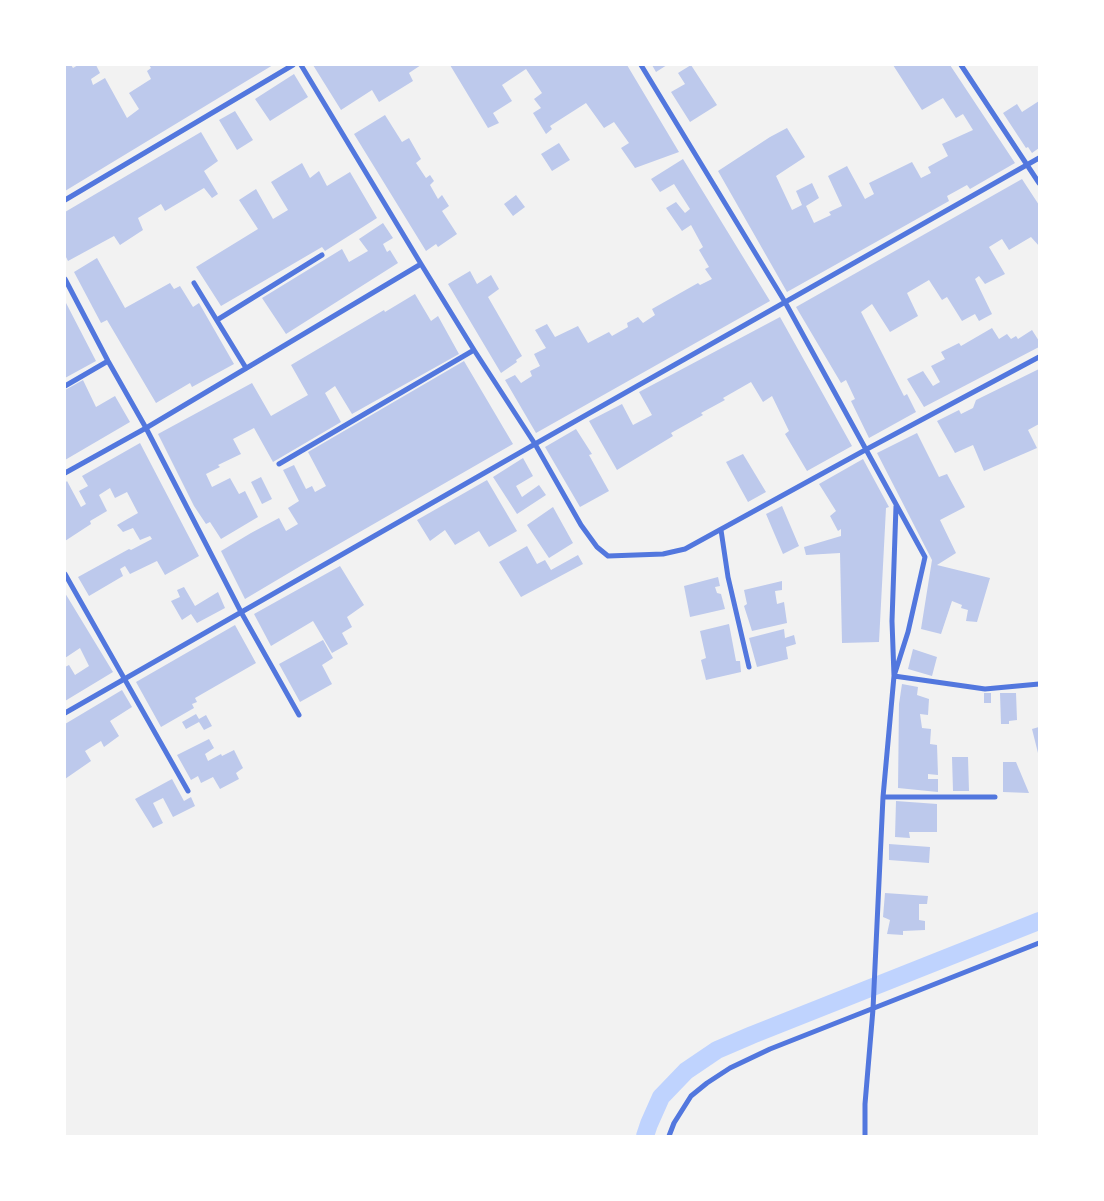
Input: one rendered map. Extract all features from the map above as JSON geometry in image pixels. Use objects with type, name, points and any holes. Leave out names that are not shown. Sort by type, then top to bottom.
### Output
[{"type":"street","points":[[65,200],[293,65]]},
{"type":"street","points":[[301,65],[474,350],[535,444],[580,525],[597,547],[608,556],[663,554],[684,549],[1039,357]]},
{"type":"street","points":[[641,65],[785,302],[925,557],[908,632],[894,676]]},
{"type":"street","points":[[961,65],[1039,183]]},
{"type":"street","points":[[65,713],[1039,158]]},
{"type":"street","points":[[217,320],[322,255]]},
{"type":"street","points":[[65,473],[146,428],[421,264]]},
{"type":"street","points":[[65,279],[146,428],[241,612],[298,715]]},
{"type":"street","points":[[194,283],[246,368]]},
{"type":"street","points":[[279,464],[474,350]]},
{"type":"street","points":[[65,386],[108,361]]},
{"type":"street","points":[[865,1136],[865,1104],[873,1008],[883,797],[894,676],[892,622],[896,506]]},
{"type":"street","points":[[721,530],[728,577],[749,667]]},
{"type":"street","points":[[65,574],[188,791]]},
{"type":"street","points":[[894,676],[985,688],[1039,684]]},
{"type":"street","points":[[883,797],[995,797]]},
{"type":"street","points":[[669,1136],[674,1122],[691,1096],[730,1068],[770,1049],[1039,943]]},
{"type":"building","points":[[65,65],[71,65],[73,68],[78,65],[96,65],[100,73],[91,79],[93,85],[105,78],[127,118],[139,109],[129,93],[151,79],[147,71],[151,68],[149,65],[273,65],[65,191]]},
{"type":"building","points":[[313,65],[421,65],[409,73],[413,81],[379,102],[372,90],[341,110]]},
{"type":"building","points":[[450,65],[627,65],[679,152],[635,168],[621,148],[629,143],[614,122],[604,128],[586,103],[550,126],[552,129],[546,134],[533,113],[541,108],[534,99],[542,93],[526,69],[502,85],[512,101],[493,113],[499,123],[488,128]]},
{"type":"building","points":[[652,65],[667,65],[656,72]]},
{"type":"building","points":[[691,65],[717,105],[690,122],[671,92],[685,84],[678,73]]},
{"type":"building","points":[[893,65],[950,65],[1015,163],[970,189],[967,185],[947,196],[949,201],[787,292],[718,171],[787,128],[805,157],[776,176],[792,210],[802,205],[796,191],[812,183],[819,198],[806,206],[814,223],[831,215],[829,212],[842,206],[828,176],[847,166],[865,199],[874,194],[869,183],[912,162],[921,178],[931,173],[928,167],[948,156],[942,144],[973,130],[963,114],[956,118],[943,98],[922,110]]},
{"type":"building","points":[[294,74],[308,97],[270,121],[255,99]]},
{"type":"building","points":[[1039,101],[1039,148],[1032,153],[1028,147],[1026,148],[1003,113],[1017,104],[1022,112]]},
{"type":"building","points":[[235,111],[253,140],[237,150],[219,120]]},
{"type":"building","points":[[385,115],[402,142],[409,138],[421,159],[416,163],[426,178],[430,175],[434,181],[430,185],[438,199],[442,195],[449,206],[442,211],[457,234],[438,247],[436,244],[426,251],[354,134]]},
{"type":"building","points":[[201,132],[218,161],[204,171],[218,194],[212,198],[204,188],[165,211],[161,204],[138,218],[143,230],[120,245],[114,236],[68,261],[65,255],[65,212]]},
{"type":"building","points":[[559,143],[570,160],[552,171],[541,154]]},
{"type":"building","points":[[683,159],[770,301],[536,433],[505,380],[515,375],[521,383],[532,376],[530,371],[540,366],[534,354],[546,348],[535,330],[547,324],[555,337],[578,326],[588,343],[609,332],[612,336],[628,327],[627,323],[638,317],[643,323],[655,315],[652,309],[698,283],[700,285],[712,279],[705,269],[709,267],[699,250],[703,247],[691,225],[682,231],[666,208],[676,202],[685,213],[690,209],[674,184],[660,192],[651,179]]},
{"type":"building","points":[[302,163],[310,178],[319,171],[327,186],[350,172],[377,218],[325,251],[322,247],[221,306],[196,267],[258,229],[239,200],[256,189],[273,219],[288,210],[271,182]]},
{"type":"building","points":[[1022,179],[1039,205],[1039,246],[1031,237],[1009,250],[1002,239],[989,247],[1005,274],[985,284],[979,276],[975,279],[992,314],[979,321],[975,314],[962,321],[947,297],[942,300],[929,280],[907,293],[918,316],[890,332],[872,304],[861,312],[904,396],[907,394],[916,412],[869,438],[851,401],[855,399],[846,380],[841,383],[796,307]]},
{"type":"building","points":[[516,195],[525,207],[513,216],[504,204]]},
{"type":"building","points":[[383,223],[393,238],[383,244],[387,252],[390,250],[398,263],[286,334],[262,298],[342,249],[349,262],[368,251],[359,239]]},
{"type":"building","points":[[97,258],[125,308],[170,283],[174,289],[180,286],[193,307],[199,303],[234,364],[192,387],[190,383],[156,403],[107,320],[101,323],[74,272]]},
{"type":"building","points":[[470,271],[477,284],[491,275],[499,289],[488,297],[522,356],[516,360],[517,362],[501,373],[448,284]]},
{"type":"building","points":[[415,294],[431,321],[438,316],[459,354],[352,414],[335,386],[325,393],[341,422],[273,462],[254,428],[233,439],[241,454],[218,465],[220,467],[206,474],[212,487],[230,478],[239,494],[245,491],[258,517],[221,539],[210,522],[206,524],[194,506],[158,434],[252,383],[271,416],[308,395],[291,365],[384,310],[385,312]]},
{"type":"building","points":[[65,301],[96,361],[65,378]]},
{"type":"building","points":[[780,317],[852,446],[807,471],[785,434],[789,431],[772,396],[763,402],[751,382],[723,398],[725,400],[701,413],[703,415],[671,433],[673,436],[617,470],[589,421],[622,404],[633,425],[652,415],[639,392]]},
{"type":"building","points":[[992,328],[999,339],[1007,334],[1011,339],[1016,336],[1018,339],[1032,330],[1039,341],[1039,347],[924,407],[907,379],[923,371],[933,386],[940,382],[931,366],[945,359],[941,352],[959,343],[961,346]]},
{"type":"building","points":[[464,361],[513,444],[245,599],[221,551],[279,518],[286,531],[298,524],[288,508],[299,501],[283,470],[294,465],[306,489],[312,486],[315,492],[326,486],[308,452]]},
{"type":"building","points":[[1039,369],[1039,424],[1028,430],[1037,448],[984,471],[973,445],[955,453],[937,421],[959,410],[961,414],[973,408],[976,400]]},
{"type":"building","points":[[83,380],[96,407],[115,396],[130,422],[65,460],[65,390]]},
{"type":"building","points":[[576,429],[592,454],[589,455],[609,491],[580,507],[545,447]]},
{"type":"building","points":[[917,433],[939,477],[947,474],[965,507],[940,520],[956,553],[937,565],[990,578],[977,622],[966,621],[968,610],[961,608],[962,605],[952,601],[941,634],[921,629],[932,560],[877,453]]},
{"type":"building","points":[[140,443],[199,556],[165,575],[157,561],[130,574],[125,566],[120,569],[123,576],[89,596],[78,577],[129,549],[131,550],[152,539],[150,536],[140,540],[133,528],[123,532],[117,525],[138,513],[127,492],[115,498],[110,488],[99,495],[107,511],[90,521],[91,524],[65,541],[65,483],[67,481],[81,507],[86,504],[79,491],[88,486],[82,476]]},
{"type":"building","points":[[743,454],[766,492],[748,502],[726,462]]},
{"type":"building","points":[[523,458],[533,476],[516,486],[522,497],[539,485],[546,495],[517,514],[493,477]]},
{"type":"building","points":[[863,459],[889,507],[886,508],[879,642],[842,643],[840,553],[806,555],[804,547],[841,536],[841,529],[838,531],[830,516],[836,511],[819,484]]},
{"type":"building","points":[[261,477],[272,499],[262,504],[251,482]]},
{"type":"building","points":[[487,480],[517,531],[489,547],[479,531],[455,545],[445,530],[430,541],[417,520]]},
{"type":"building","points":[[782,506],[799,546],[783,554],[766,514]]},
{"type":"building","points":[[553,507],[573,543],[549,558],[527,525]]},
{"type":"building","points":[[527,546],[537,564],[545,560],[551,570],[578,555],[583,564],[521,597],[499,562]]},
{"type":"building","points":[[340,566],[364,605],[347,617],[352,627],[342,633],[348,644],[332,653],[313,621],[271,646],[254,614]]},
{"type":"building","points":[[718,577],[720,586],[715,587],[717,593],[721,594],[725,609],[690,617],[684,586]]},
{"type":"building","points":[[782,581],[782,590],[775,591],[777,604],[784,602],[787,623],[752,631],[744,606],[747,604],[744,590]]},
{"type":"building","points":[[184,587],[195,606],[218,592],[225,608],[197,623],[191,614],[182,620],[171,601],[180,597],[177,590]]},
{"type":"building","points":[[65,593],[113,672],[65,701],[65,667],[69,665],[75,675],[89,666],[80,648],[65,658]]},
{"type":"building","points":[[729,624],[736,661],[740,661],[741,672],[706,680],[701,660],[706,658],[700,631]]},
{"type":"building","points":[[235,625],[256,663],[195,698],[197,702],[192,704],[194,708],[161,727],[136,682]]},
{"type":"building","points":[[784,629],[785,638],[794,635],[796,644],[786,647],[788,659],[757,667],[749,638]]},
{"type":"building","points":[[323,640],[333,658],[322,665],[332,684],[300,702],[279,664]]},
{"type":"building","points":[[913,649],[937,657],[932,676],[908,669]]},
{"type":"building","points":[[902,684],[918,687],[917,695],[929,699],[928,715],[920,714],[922,728],[931,729],[930,744],[937,745],[938,775],[928,774],[928,779],[938,779],[938,792],[898,788],[899,704]]},
{"type":"building","points":[[122,690],[132,707],[110,721],[119,736],[104,747],[101,741],[85,751],[91,761],[65,779],[65,724]]},
{"type":"building","points":[[984,693],[991,693],[991,703],[984,703]]},
{"type":"building","points":[[1000,693],[1016,693],[1017,720],[1009,721],[1009,724],[1001,724]]},
{"type":"building","points":[[196,714],[199,719],[206,715],[212,726],[204,730],[199,722],[186,729],[182,722]]},
{"type":"building","points":[[1039,727],[1039,753],[1038,753],[1032,729]]},
{"type":"building","points":[[209,739],[214,748],[205,754],[208,761],[234,750],[243,768],[236,773],[239,779],[220,789],[213,777],[201,783],[198,776],[191,780],[177,755]]},
{"type":"building","points":[[952,757],[968,757],[969,791],[953,791]]},
{"type":"building","points":[[1003,762],[1016,762],[1029,793],[1003,792]]},
{"type":"building","points":[[172,779],[184,801],[191,797],[195,806],[173,817],[163,798],[153,803],[163,823],[153,828],[135,799]]},
{"type":"building","points":[[896,801],[937,804],[937,832],[909,832],[910,838],[895,837]]},
{"type":"building","points":[[889,844],[930,847],[929,863],[889,860]]},
{"type":"building","points":[[885,893],[928,896],[927,904],[919,904],[919,920],[925,921],[925,930],[903,931],[903,935],[887,934],[890,920],[883,917]]},
{"type":"waterway","points":[[645,1136],[661,1097],[686,1071],[717,1050],[1039,921]]}]
